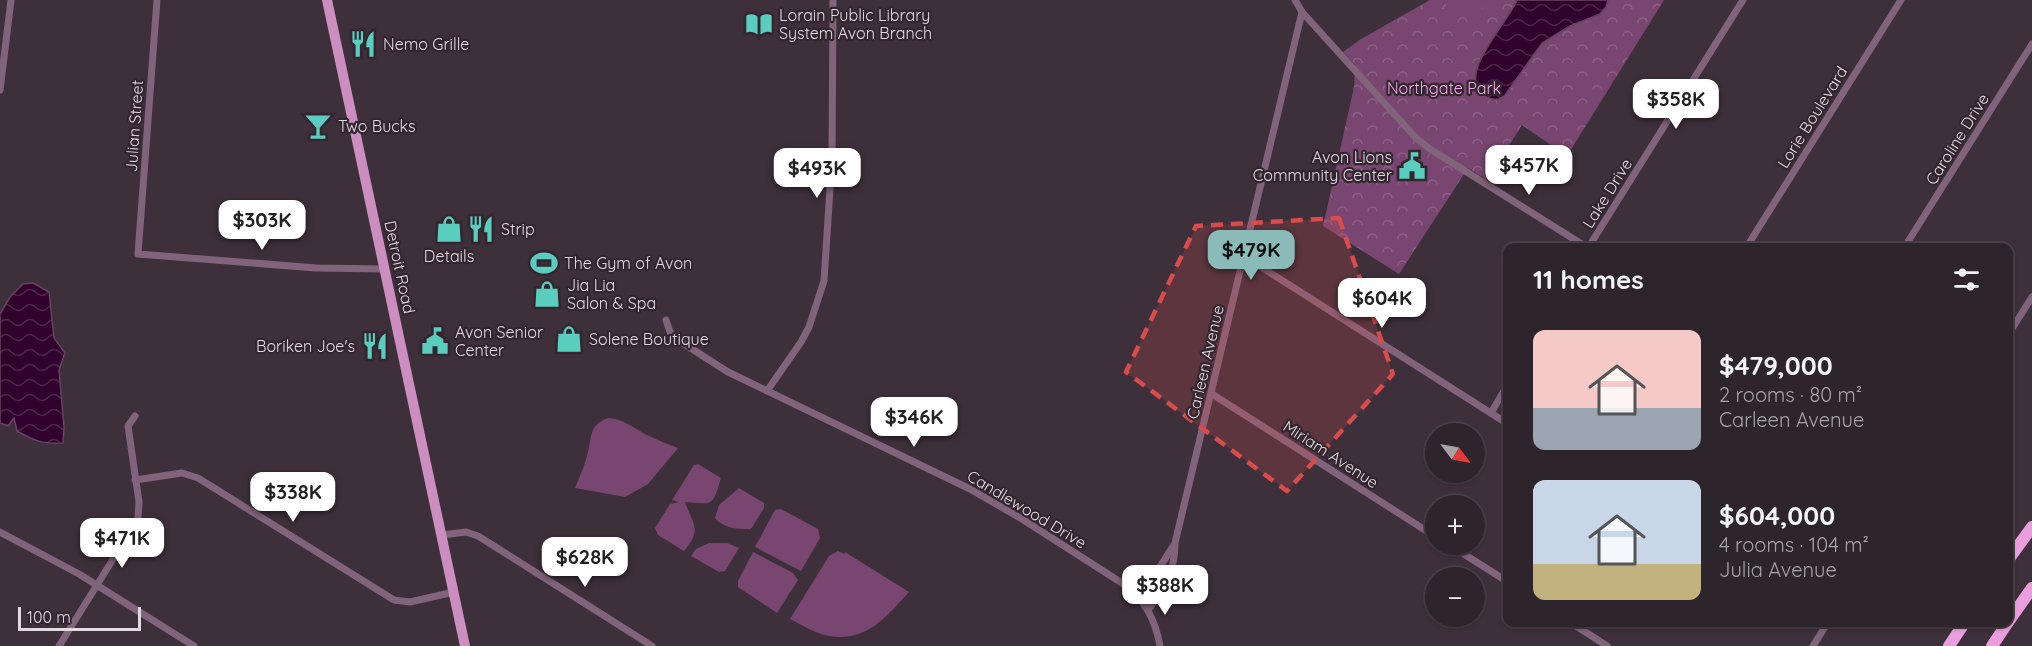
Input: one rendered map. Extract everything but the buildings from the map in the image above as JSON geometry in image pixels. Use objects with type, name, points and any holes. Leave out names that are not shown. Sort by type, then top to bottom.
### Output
[{"type":"highway","points":[[2013,553],[2032,527]]},
{"type":"highway","points":[[2013,615],[2032,588]]},
{"type":"highway","points":[[1949,646],[1962,627]]},
{"type":"highway","points":[[1992,646],[2005,627]]},
{"type":"main road","name":"Detroit Road","points":[[327,0],[465,646]]},
{"type":"street","points":[[0,90],[11,0]]},
{"type":"street","name":"Julian Street","points":[[157,0],[138,254],[316,268],[385,269]]},
{"type":"street","points":[[766,391],[801,342],[824,281],[832,158],[833,0]]},
{"type":"street","points":[[1295,0],[1302,12],[1404,127],[1423,144],[1580,243]]},
{"type":"street","name":"Lake Drive","points":[[1591,243],[1743,0]]},
{"type":"street","name":"Lorie Boulevard","points":[[1749,243],[1901,0]]},
{"type":"street","name":"Carleen Avenue","points":[[1148,610],[1162,592],[1174,562],[1175,543],[1302,12]]},
{"type":"street","name":"Caroline Drive","points":[[1907,243],[2032,44]]},
{"type":"street","points":[[1244,256],[1503,421]]},
{"type":"street","points":[[2013,327],[2032,297]]},
{"type":"street","name":"Candlewood Drive","points":[[666,320],[670,332],[686,346],[728,372],[970,489],[1022,519],[1125,585],[1148,610],[1160,646]]},
{"type":"street","points":[[1491,413],[1503,393]]},
{"type":"street","name":"Miriam Avenue","points":[[1212,394],[1425,530]]},
{"type":"street","points":[[59,646],[138,519],[140,510],[128,426],[135,416]]},
{"type":"street","points":[[135,480],[182,473],[198,477],[394,600],[410,602],[454,592]]},
{"type":"street","points":[[0,532],[98,585],[194,646]]},
{"type":"street","points":[[442,535],[466,532],[478,536],[652,646]]},
{"type":"street","name":"Carleen Avenue","points":[[1135,594],[1156,573],[1175,543]]},
{"type":"street","points":[[1465,555],[1503,579]]},
{"type":"street","points":[[1578,627],[1607,646]]},
{"type":"street","points":[[1813,646],[1823,627]]},
{"type":"highlighted area","points":[[1339,218],[1393,374],[1287,491],[1126,372],[1196,226]]},
{"type":"green space","name":"Northgate Park","points":[[1430,0],[1664,0],[1567,156],[1522,125],[1487,180],[1468,168],[1399,274],[1323,226],[1354,87],[1355,65],[1343,52],[1361,39]]},
{"type":"green space","points":[[1446,0],[1482,0],[1482,10],[1446,13]]},
{"type":"green space","points":[[608,418],[624,422],[651,437],[678,448],[648,484],[625,497],[575,488],[586,460],[592,433],[597,424]]},
{"type":"green space","points":[[698,464],[721,478],[716,494],[710,502],[685,502],[695,533],[684,551],[658,535],[655,528],[670,504],[679,502],[672,500],[694,465]]},
{"type":"green space","points":[[739,488],[764,503],[764,508],[751,529],[727,526],[715,518],[719,505]]},
{"type":"green space","points":[[781,509],[818,529],[820,538],[801,571],[755,547],[775,510]]},
{"type":"green space","points":[[709,543],[727,543],[739,548],[725,571],[719,572],[691,556],[696,549]]},
{"type":"green space","points":[[838,551],[844,554],[845,552],[909,592],[875,626],[854,635],[842,637],[819,633],[790,619],[829,556]]},
{"type":"green space","points":[[753,552],[793,573],[798,580],[777,613],[738,587],[738,581]]},
{"type":"water","points":[[1517,0],[1608,0],[1600,14],[1570,26],[1542,43],[1505,95],[1499,99],[1488,98],[1476,85],[1476,73],[1487,47]]},
{"type":"water","points":[[33,283],[49,292],[54,338],[65,353],[59,370],[64,427],[63,443],[44,442],[17,431],[14,418],[8,426],[0,423],[0,314],[10,297],[23,284]]},
{"type":"place","name":"Lorain Public Library System Avon Branch","points":[[759,24]]},
{"type":"place","name":"Nemo Grille","points":[[363,44]]},
{"type":"place","name":"Two Bucks","points":[[318,126]]},
{"type":"place","name":"Avon Lions Community Center","points":[[1412,166]]},
{"type":"place","name":"Details","points":[[449,229]]},
{"type":"place","name":"Strip","points":[[481,229]]},
{"type":"place","name":"The Gym of Avon","points":[[544,263]]},
{"type":"place","name":"Jia Lia Salon & Spa","points":[[547,294]]},
{"type":"place","name":"Solene Boutique","points":[[569,339]]},
{"type":"place","name":"Avon Senior Center","points":[[435,341]]},
{"type":"place","name":"Boriken Joe's","points":[[375,346]]}]
